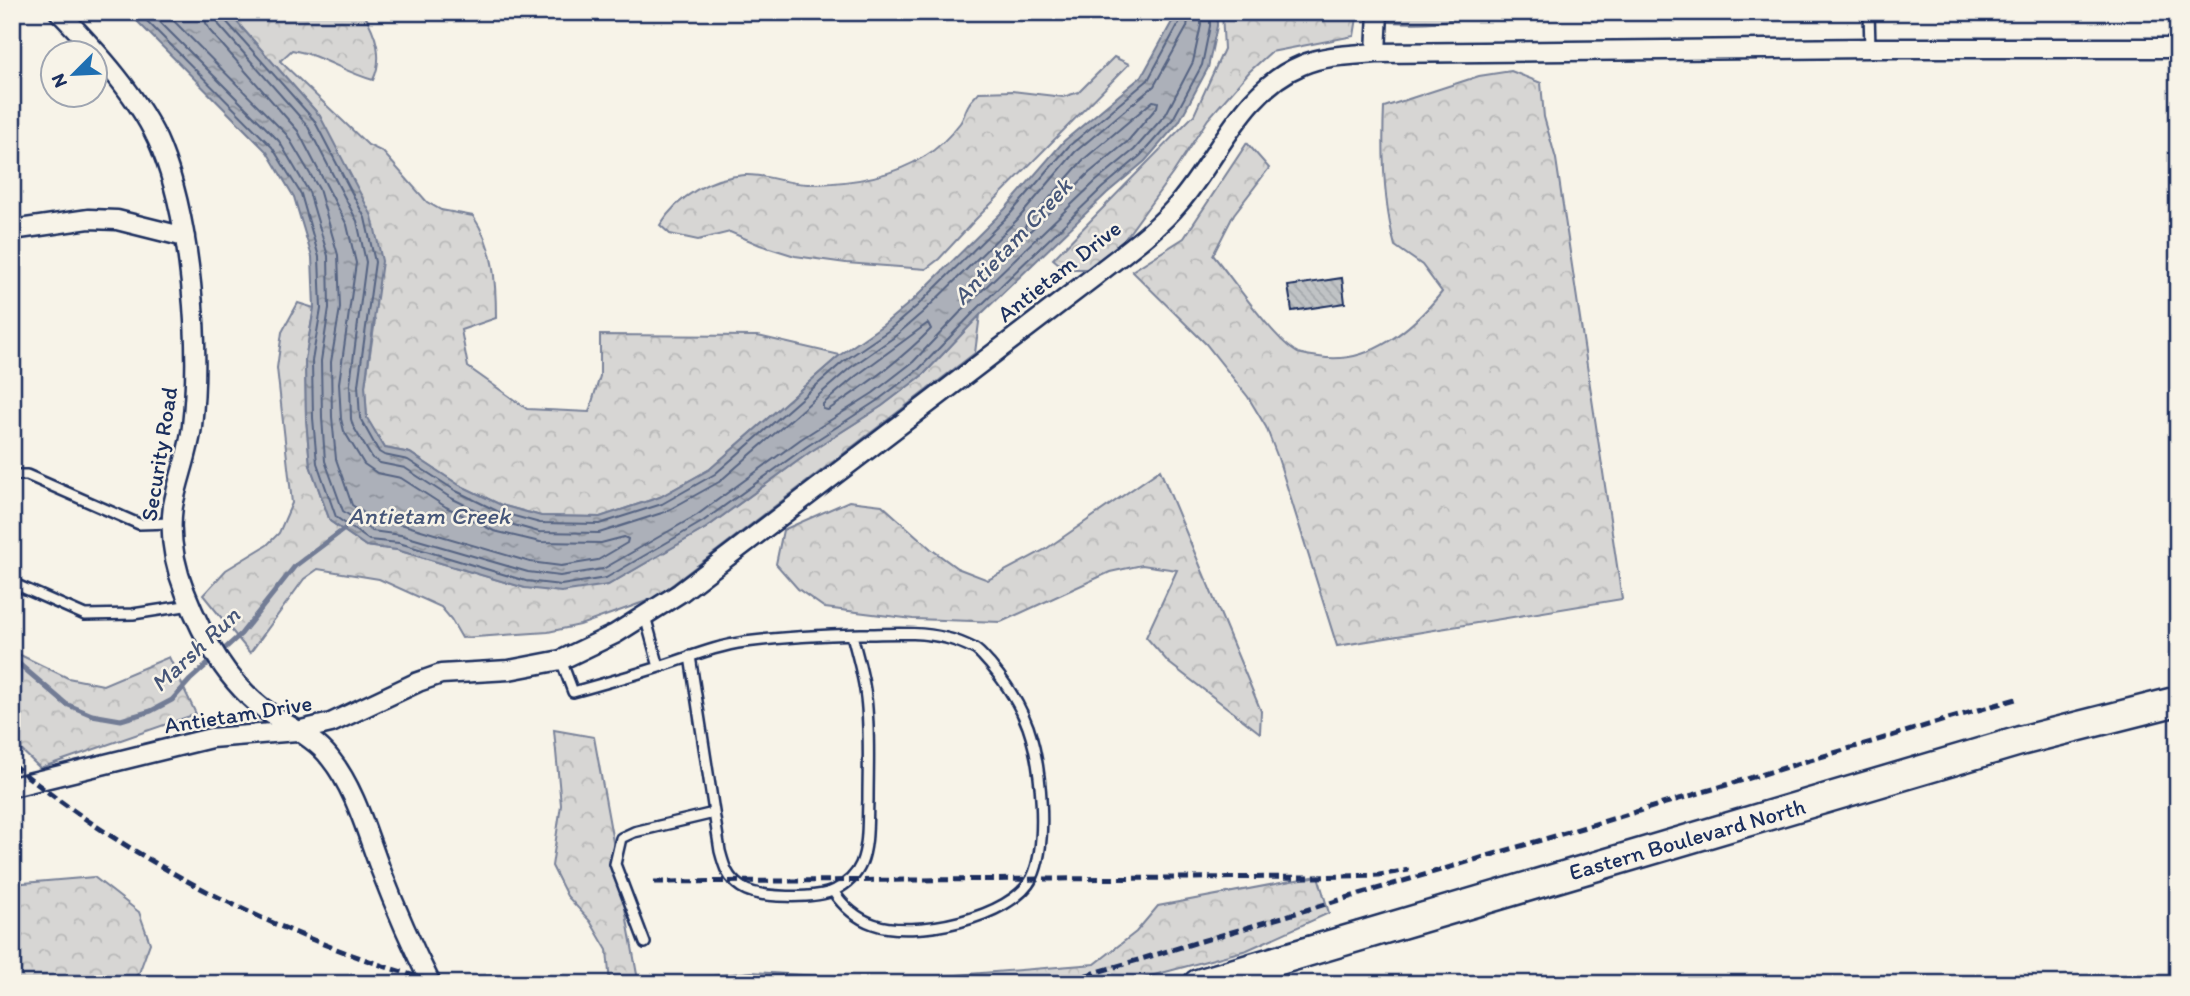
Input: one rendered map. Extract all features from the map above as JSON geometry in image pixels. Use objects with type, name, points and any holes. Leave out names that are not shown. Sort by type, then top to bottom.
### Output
[{"type":"main road","name":"Eastern Boulevard North","points":[[1198,984],[2020,741],[2178,701]]},
{"type":"street","name":"Security Road","points":[[59,12],[120,82],[144,115],[161,147],[185,237],[191,294],[195,396],[192,428],[174,505],[171,537],[175,563],[191,605],[225,672],[243,692],[329,755],[359,811],[396,909],[431,984]]},
{"type":"street","points":[[1376,54],[1378,12]]},
{"type":"street","name":"Antietam Drive","points":[[12,787],[211,738],[297,731],[331,723],[441,674],[536,667],[561,660],[645,616],[680,593],[917,409],[1095,276],[1157,225],[1196,182],[1244,111],[1261,91],[1279,76],[1304,64],[1376,54],[1870,48],[2178,48]]},
{"type":"street","points":[[12,230],[68,220],[108,219],[185,237]]},
{"type":"lane","points":[[1869,12],[1870,48]]},
{"type":"lane","points":[[12,475],[27,475],[139,524],[172,523]]},
{"type":"lane","points":[[12,583],[85,615],[133,614],[191,605]]},
{"type":"lane","points":[[645,616],[659,667]]},
{"type":"lane","points":[[561,660],[573,692],[745,642],[911,633],[946,638],[977,650],[997,673],[1013,698],[1028,727],[1037,764],[1042,846],[1031,879],[1017,895],[987,912],[939,928],[910,929],[875,925],[854,915],[833,891]]},
{"type":"lane","points":[[690,656],[725,870],[744,890],[784,896],[833,891],[851,880],[861,864],[867,832],[869,751],[866,697],[852,635]]},
{"type":"lane","points":[[645,943],[615,864],[621,838],[634,832],[714,813]]},
{"type":"green space","points":[[228,12],[363,12],[377,46],[378,63],[373,80],[292,50],[280,61],[368,145],[383,152],[427,202],[441,210],[473,216],[490,252],[496,318],[461,330],[468,367],[527,409],[589,412],[600,376],[600,335],[758,336],[840,355],[710,469],[660,497],[600,517],[541,516],[501,505],[459,485],[410,453],[385,448],[367,419],[365,386],[375,321],[320,116]]},
{"type":"green space","points":[[1222,12],[1358,12],[1354,36],[1271,52],[1250,71],[1208,119],[1173,173],[1103,269],[1065,269],[1053,259],[1194,115],[1224,49]]},
{"type":"green space","points":[[1391,12],[1481,12],[1447,21],[1413,23],[1390,22]]},
{"type":"green space","points":[[1114,57],[1129,64],[939,259],[926,269],[795,256],[730,232],[698,240],[670,234],[660,225],[676,205],[696,190],[732,177],[753,175],[800,184],[823,184],[853,181],[898,170],[925,156],[944,141],[960,123],[970,102],[979,92],[1012,91],[1063,97],[1079,92]]},
{"type":"green space","points":[[1511,71],[1541,83],[1544,117],[1556,159],[1622,599],[1337,646],[1266,427],[1248,397],[1206,344],[1132,271],[1184,238],[1247,143],[1269,168],[1234,214],[1213,255],[1277,335],[1298,353],[1337,358],[1372,350],[1404,331],[1442,292],[1422,265],[1395,246],[1384,177],[1384,107],[1479,76]]},
{"type":"green space","points":[[298,303],[314,308],[305,360],[306,418],[310,465],[330,521],[366,546],[397,550],[525,588],[608,585],[706,528],[924,374],[980,315],[975,353],[655,598],[580,625],[548,632],[462,638],[441,607],[379,579],[318,569],[304,579],[250,653],[203,595],[226,570],[267,545],[279,533],[292,503],[277,368],[282,332]]},
{"type":"green space","points":[[1160,470],[1261,711],[1260,733],[1169,663],[1146,637],[1177,570],[1142,565],[1110,572],[1001,622],[913,619],[825,608],[798,589],[776,564],[783,530],[849,501],[882,505],[931,549],[957,568],[988,580],[1046,549]]},
{"type":"green space","points":[[12,651],[68,678],[103,685],[169,657],[196,714],[40,768],[12,741]]},
{"type":"green space","points":[[554,730],[594,737],[638,980],[652,982],[752,972],[819,976],[879,984],[610,984],[607,950],[590,921],[567,896],[552,866],[561,805]]},
{"type":"green space","points":[[1318,876],[1329,913],[1247,950],[1121,984],[889,984],[918,978],[1095,964],[1136,932],[1158,906]]},
{"type":"green space","points":[[94,877],[139,912],[150,943],[139,973],[127,984],[12,984],[12,884]]},
{"type":"water","name":"Antietam Creek","points":[[128,12],[228,12],[320,116],[372,216],[382,261],[365,386],[367,418],[385,448],[410,453],[459,485],[501,505],[541,516],[600,517],[660,497],[710,469],[840,355],[913,300],[1005,209],[1064,141],[1142,76],[1173,20],[1173,12],[1217,12],[1217,26],[1208,68],[1179,122],[1145,161],[1107,193],[980,315],[924,374],[706,528],[608,585],[561,592],[525,588],[397,550],[366,546],[330,521],[310,465],[305,360],[314,308],[312,257],[294,197],[267,152]]},
{"type":"building","points":[[1342,278],[1345,303],[1292,311],[1288,286]]},
{"type":"waterway","name":"Marsh Run","points":[[12,658],[66,704],[92,715],[121,720],[151,711],[172,700],[241,634],[295,566],[347,527]]},
{"type":"railway","points":[[1057,984],[2019,698]]},
{"type":"railway","points":[[12,764],[110,835],[216,896],[326,945],[441,984]]},
{"type":"railway","points":[[654,882],[1312,877],[1379,875],[1409,870]]}]
